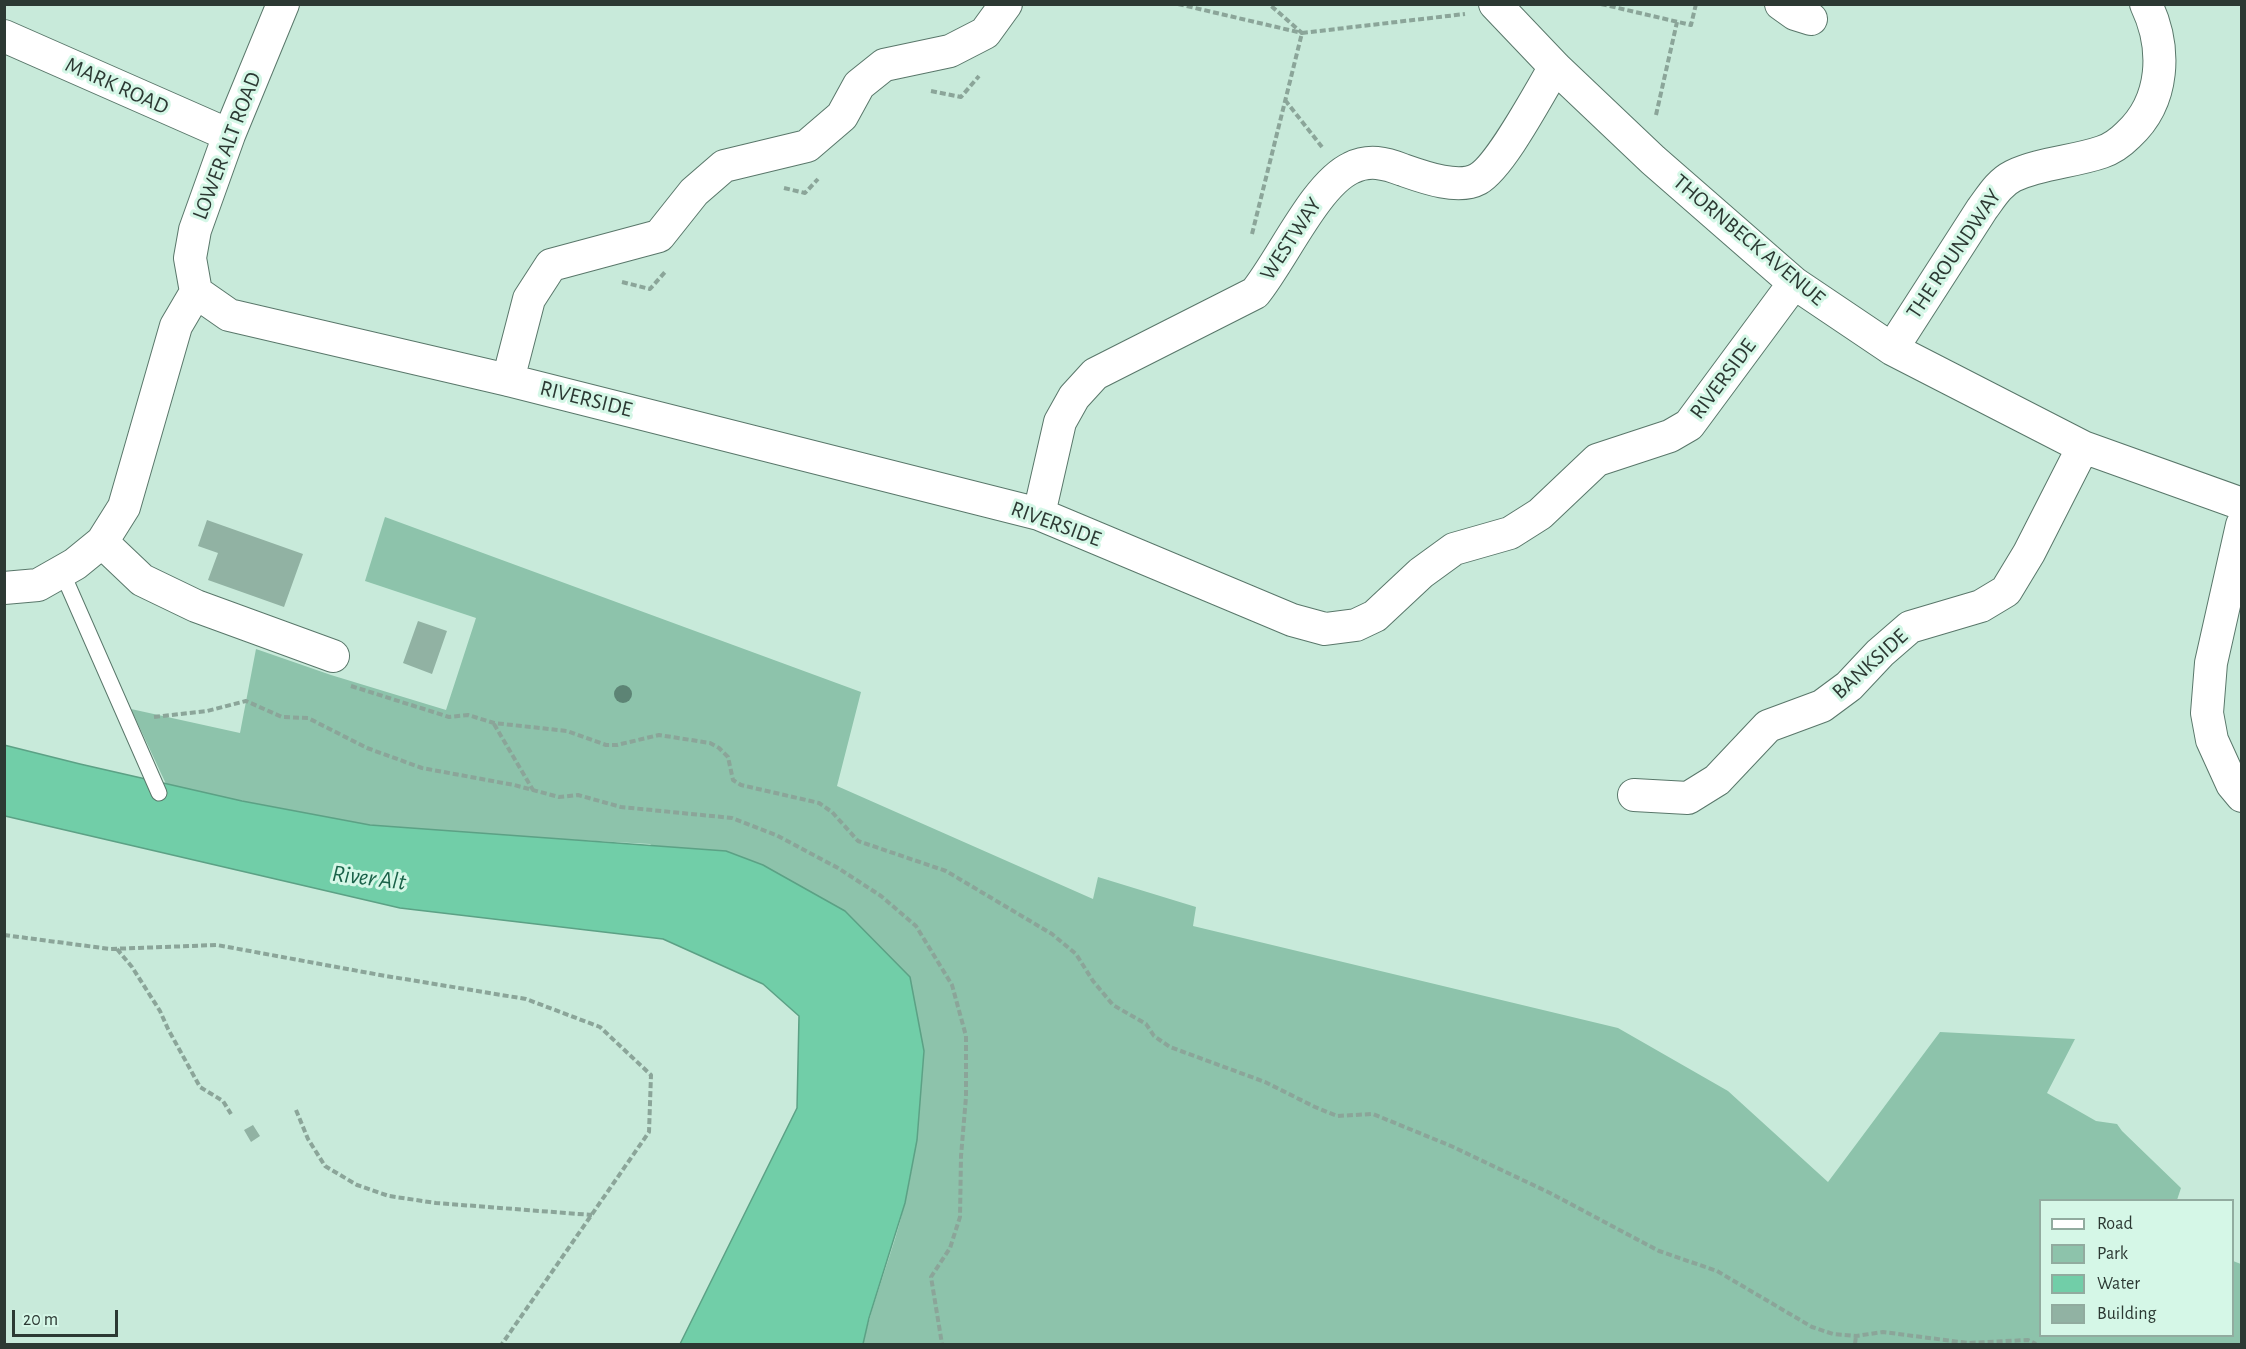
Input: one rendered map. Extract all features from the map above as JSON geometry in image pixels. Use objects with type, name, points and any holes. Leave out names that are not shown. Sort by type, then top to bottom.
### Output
[{"type":"street","name":"LOWER ALT ROAD","points":[[196,292],[190,258],[195,230],[229,135],[283,4]]},
{"type":"street","points":[[508,380],[529,299],[551,265],[659,236],[694,192],[724,166],[807,146],[842,116],[860,85],[884,65],[950,51],[985,33],[1006,4]]},
{"type":"street","points":[[1781,4],[1795,14],[1810,19]]},
{"type":"street","name":"THE ROUNDWAY","points":[[1892,349],[1997,188],[2014,176],[2104,152],[2122,141],[2148,114],[2154,100],[2160,66],[2157,33],[2146,4]]},
{"type":"street","name":"THORNBECK AVENUE","points":[[1497,7],[1555,67],[1653,160],[1794,283],[1892,349],[2083,447],[2241,504]]},
{"type":"street","name":"MARK ROAD","points":[[4,36],[229,135]]},
{"type":"street","name":"WESTWAY","points":[[1039,514],[1060,422],[1074,397],[1095,374],[1255,293],[1269,276],[1323,191],[1350,168],[1368,162],[1385,163],[1423,178],[1451,183],[1476,180],[1494,167],[1555,67]]},
{"type":"street","name":"RIVERSIDE","points":[[196,292],[229,315],[508,380],[1039,514],[1292,620],[1325,630],[1356,625],[1375,616],[1420,573],[1454,549],[1510,533],[1540,513],[1597,460],[1670,436],[1689,425],[1794,283]]},
{"type":"street","points":[[4,588],[38,585],[62,572],[102,542],[124,507],[176,326],[196,292]]},
{"type":"street","name":"BANKSIDE","points":[[1634,795],[1688,798],[1717,780],[1768,726],[1822,706],[1849,686],[1880,653],[1910,627],[1981,606],[2006,591],[2029,553],[2083,447]]},
{"type":"street","points":[[2241,525],[2211,663],[2207,712],[2212,740],[2232,784],[2241,796]]},
{"type":"street","points":[[102,542],[142,580],[196,606],[333,656]]},
{"type":"lane","points":[[62,572],[159,793]]},
{"type":"path","points":[[1178,4],[1302,33],[1497,7]]},
{"type":"path","points":[[1269,4],[1302,33]]},
{"type":"path","points":[[1601,4],[1691,25],[1696,4]]},
{"type":"path","points":[[1654,120],[1677,22]]},
{"type":"path","points":[[1251,236],[1302,33]]},
{"type":"path","points":[[1285,100],[1343,173]]},
{"type":"path","points":[[333,656],[337,681],[449,717],[468,715],[494,723],[567,731],[606,745],[617,745],[659,735],[710,743],[728,757],[733,780],[741,785],[819,803],[832,812],[858,841],[946,871],[1052,934],[1076,954],[1093,981],[1113,1005],[1146,1024],[1154,1036],[1170,1047],[1265,1082],[1337,1116],[1373,1114],[1413,1129],[1550,1193],[1659,1251],[1717,1271],[1812,1327],[1833,1334],[1856,1336],[1883,1332],[1968,1343],[2028,1340],[2036,1344]]},
{"type":"path","points":[[126,720],[207,711],[246,701],[282,717],[308,718],[367,748],[422,768],[560,797],[578,795],[621,807],[732,818],[776,835],[837,868],[881,896],[916,926],[952,985],[966,1036],[966,1097],[961,1156],[960,1217],[950,1248],[931,1277],[937,1300],[942,1344]]},
{"type":"path","points":[[494,723],[533,790]]},
{"type":"path","points":[[4,935],[117,949],[217,945],[526,999],[600,1027],[651,1075],[650,1132],[502,1344]]},
{"type":"path","points":[[117,949],[132,967],[160,1011],[200,1087],[223,1101],[231,1114]]},
{"type":"path","points":[[296,1110],[308,1139],[325,1166],[357,1185],[389,1196],[435,1203],[593,1215]]},
{"type":"path","points":[[1855,1344],[1856,1336]]},
{"type":"path","points":[[1989,1341],[1994,1344]]},
{"type":"green space","points":[[385,517],[861,692],[837,786],[1093,899],[1098,877],[1196,907],[1193,926],[1618,1028],[1728,1091],[1828,1182],[1940,1032],[2075,1039],[2047,1093],[2096,1121],[2117,1124],[2181,1188],[2177,1199],[2039,1199],[2039,1337],[2234,1337],[2234,1261],[2241,1264],[2241,1344],[863,1344],[909,1183],[918,1127],[924,1051],[650,844],[487,835],[370,825],[166,784],[131,709],[240,733],[256,649],[331,675],[446,710],[476,618],[365,581]]},
{"type":"water","name":"River Alt","points":[[4,745],[242,801],[370,825],[726,851],[763,865],[845,911],[910,977],[924,1051],[917,1140],[905,1203],[863,1344],[680,1344],[797,1108],[799,1016],[763,984],[663,939],[400,908],[5,816]]},
{"type":"building","points":[[207,520],[303,554],[284,607],[208,580],[218,553],[198,546]]},
{"type":"building","points":[[418,621],[447,631],[432,674],[403,663]]},
{"type":"building","points":[[253,1125],[260,1136],[251,1142],[244,1130]]}]
